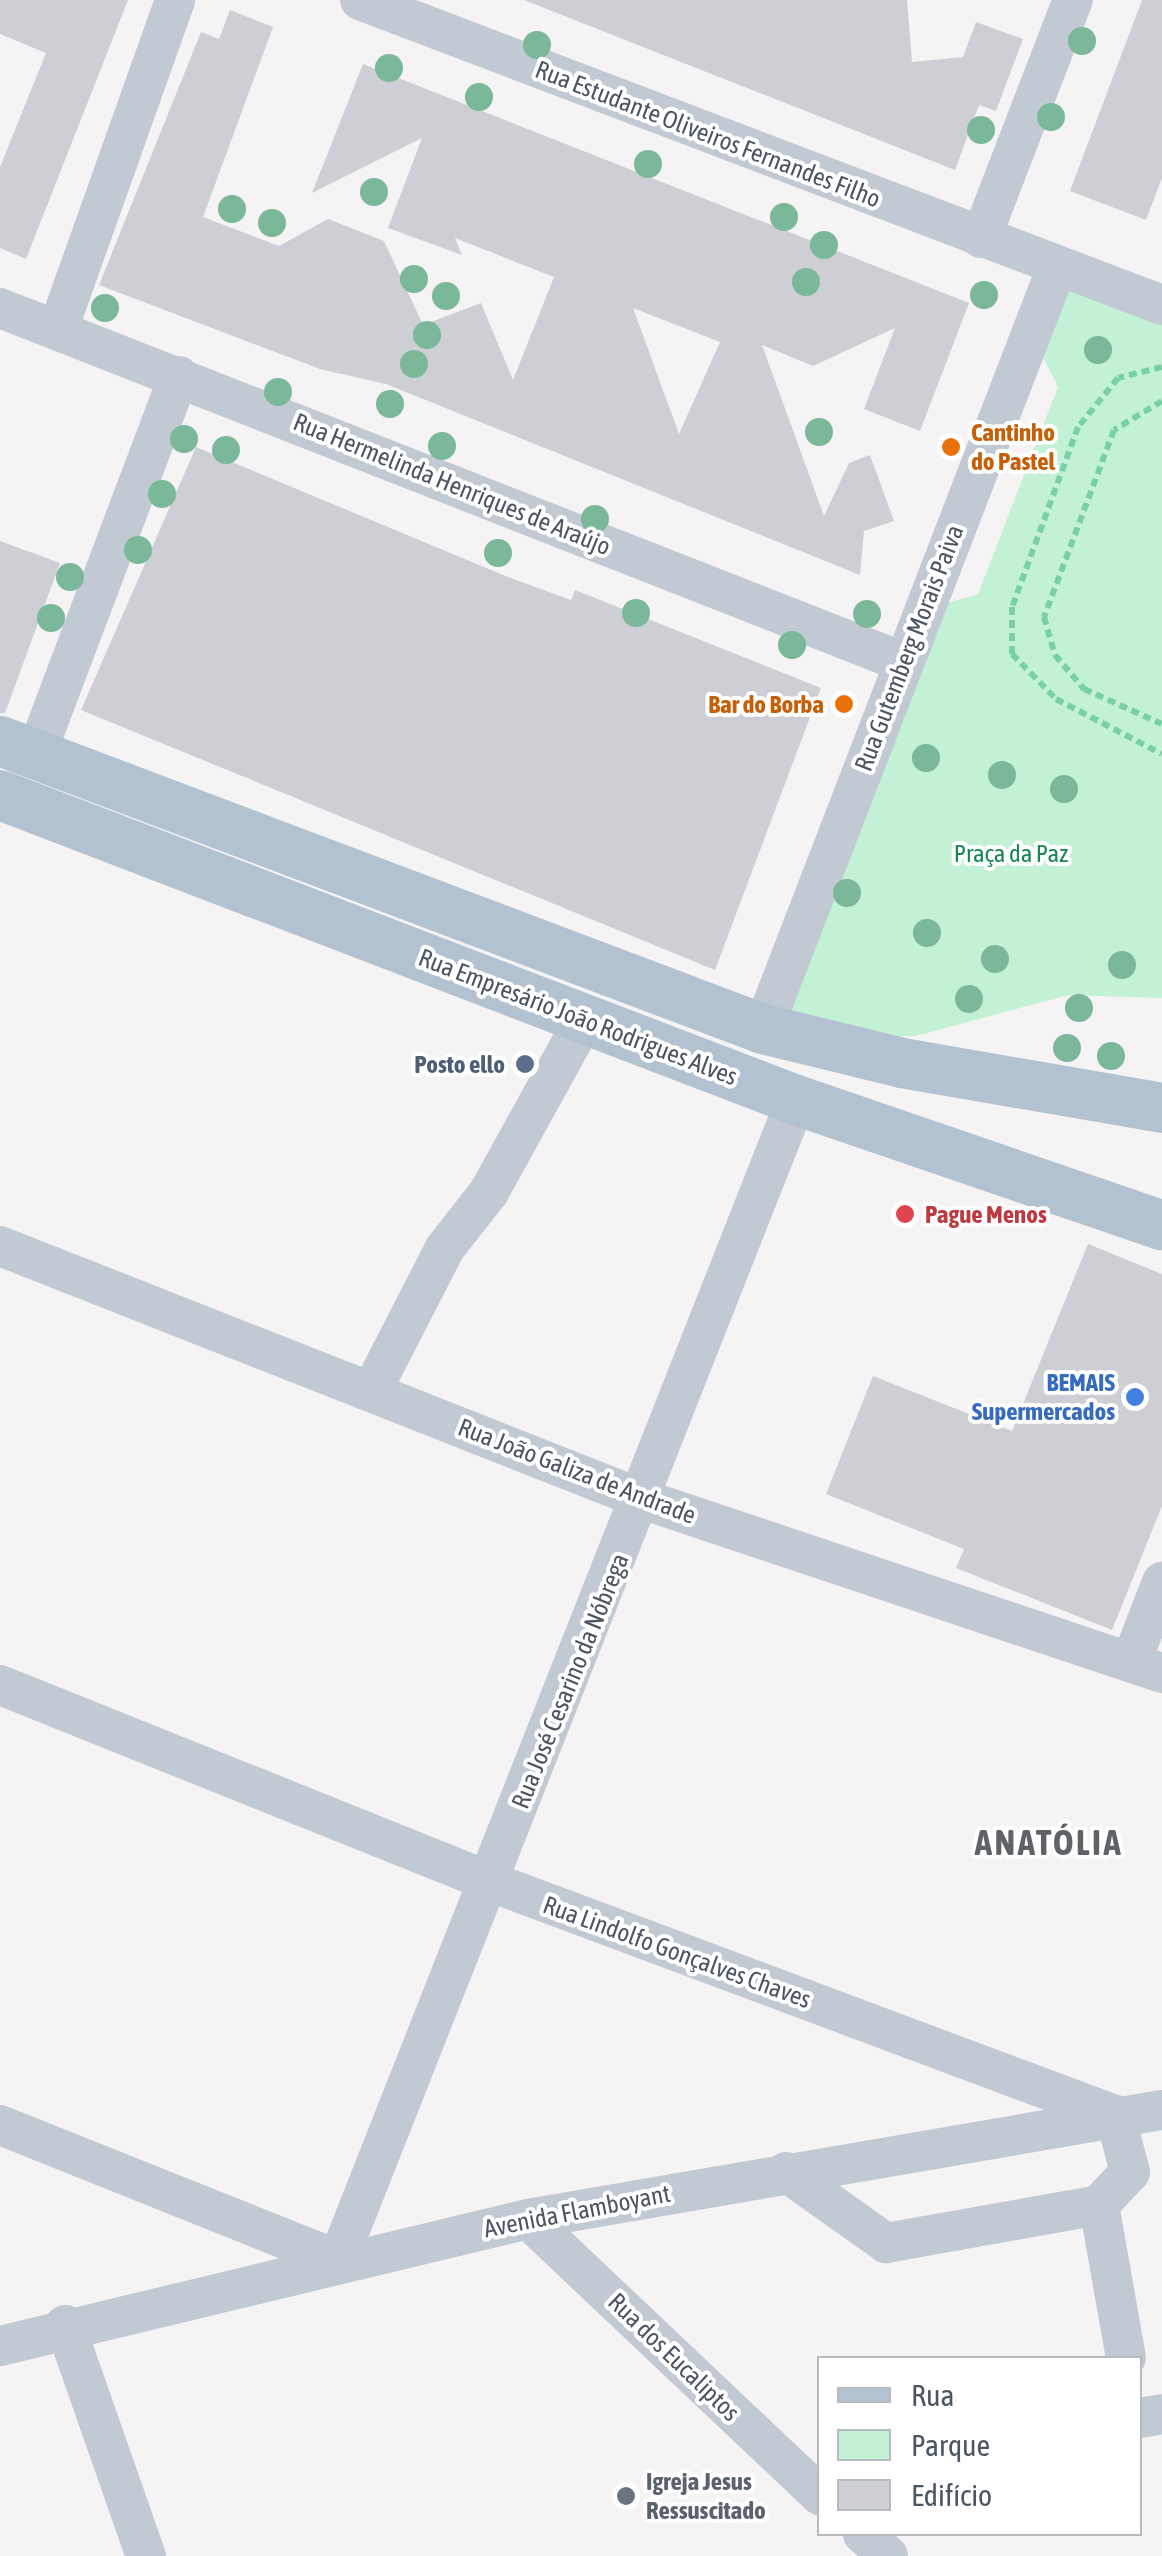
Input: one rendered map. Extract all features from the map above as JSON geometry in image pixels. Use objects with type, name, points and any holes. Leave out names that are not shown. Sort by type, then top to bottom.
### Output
[{"type":"main road","points":[[18,747],[762,1029],[902,1063],[1162,1108]]},
{"type":"main road","name":"Rua Empresário João Rodrigues Alves","points":[[0,795],[796,1100],[1162,1225]]},
{"type":"street","points":[[58,329],[175,0]]},
{"type":"street","name":"Rua Estudante Oliveiros Fernandes Filho","points":[[360,0],[1162,306]]},
{"type":"street","points":[[981,238],[1073,0]]},
{"type":"street","name":"Rua Gutemberg Morais Paiva","points":[[762,1029],[1057,267]]},
{"type":"street","name":"Rua Hermelinda Henriques de Araújo","points":[[0,308],[902,662]]},
{"type":"street","points":[[18,747],[180,376]]},
{"type":"street","points":[[371,1392],[445,1248],[489,1192],[584,1020]]},
{"type":"street","name":"Rua José Cesarino da Nóbrega","points":[[338,2260],[642,1499],[796,1100]]},
{"type":"street","name":"Rua João Galiza de Andrade","points":[[0,1246],[642,1499],[1146,1667]]},
{"type":"street","points":[[1146,1667],[1162,1582]]},
{"type":"street","name":"Rua Lindolfo Gonçalves Chaves","points":[[0,1686],[490,1882],[1115,2115]]},
{"type":"street","name":"Avenida Flamboyant","points":[[0,2346],[65,2325],[338,2260],[528,2220],[786,2172],[1162,2110]]},
{"type":"street","points":[[786,2172],[886,2244],[1099,2205],[1130,2172],[1115,2115]]},
{"type":"street","points":[[0,2125],[338,2260]]},
{"type":"street","points":[[1099,2205],[1126,2356]]},
{"type":"street","name":"Rua dos Eucaliptos","points":[[528,2220],[811,2478]]},
{"type":"street","points":[[65,2325],[146,2556]]},
{"type":"street","points":[[865,2536],[888,2556]]},
{"type":"path","points":[[1162,368],[1118,378],[1078,427],[1012,607],[1012,654],[1056,699],[1162,754]]},
{"type":"path","points":[[1162,401],[1114,430],[1044,617],[1055,655],[1084,689],[1162,724]]},
{"type":"green space","name":"Praça da Paz","points":[[1071,282],[1162,315],[1162,998],[1068,995],[916,1036],[873,1037],[786,1018],[941,605],[978,594],[1058,387],[1038,347]]},
{"type":"building","points":[[0,0],[128,0],[26,259],[0,248],[0,167],[46,53],[0,34]]},
{"type":"building","points":[[524,0],[907,0],[912,62],[963,57],[976,22],[1023,39],[996,111],[979,105],[955,170]]},
{"type":"building","points":[[1142,0],[1162,0],[1162,178],[1146,220],[1070,191]]},
{"type":"building","points":[[230,10],[273,27],[203,217],[279,246],[328,219],[384,241],[423,325],[481,303],[513,380],[554,277],[455,238],[462,255],[388,228],[422,138],[312,193],[363,64],[969,303],[920,431],[864,409],[895,328],[813,366],[762,345],[824,516],[849,463],[870,455],[894,521],[864,531],[860,575],[386,384],[320,369],[99,285],[201,32],[219,39]],"holes":[[[633,308],[720,342],[679,434]]]},
{"type":"building","points":[[196,447],[508,577],[571,600],[575,590],[821,688],[715,970],[81,710]]},
{"type":"building","points":[[0,541],[60,563],[5,713],[0,713]]},
{"type":"building","points":[[1088,1244],[1162,1274],[1162,1506],[1112,1630],[956,1568],[964,1549],[826,1494],[873,1376],[1012,1431]]},
{"type":"place","name":"Cantinho do Pastel","points":[[951,447]]},
{"type":"place","name":"Bar do Borba","points":[[844,704]]},
{"type":"place","name":"Posto ello","points":[[525,1064]]},
{"type":"place","name":"Pague Menos","points":[[905,1214]]},
{"type":"place","name":"BEMAIS Supermercados","points":[[1135,1397]]},
{"type":"place","name":"Igreja Jesus Ressuscitado","points":[[626,2496]]},
{"type":"district","name":"ANATÓLIA","points":[[1049,1842]]}]
